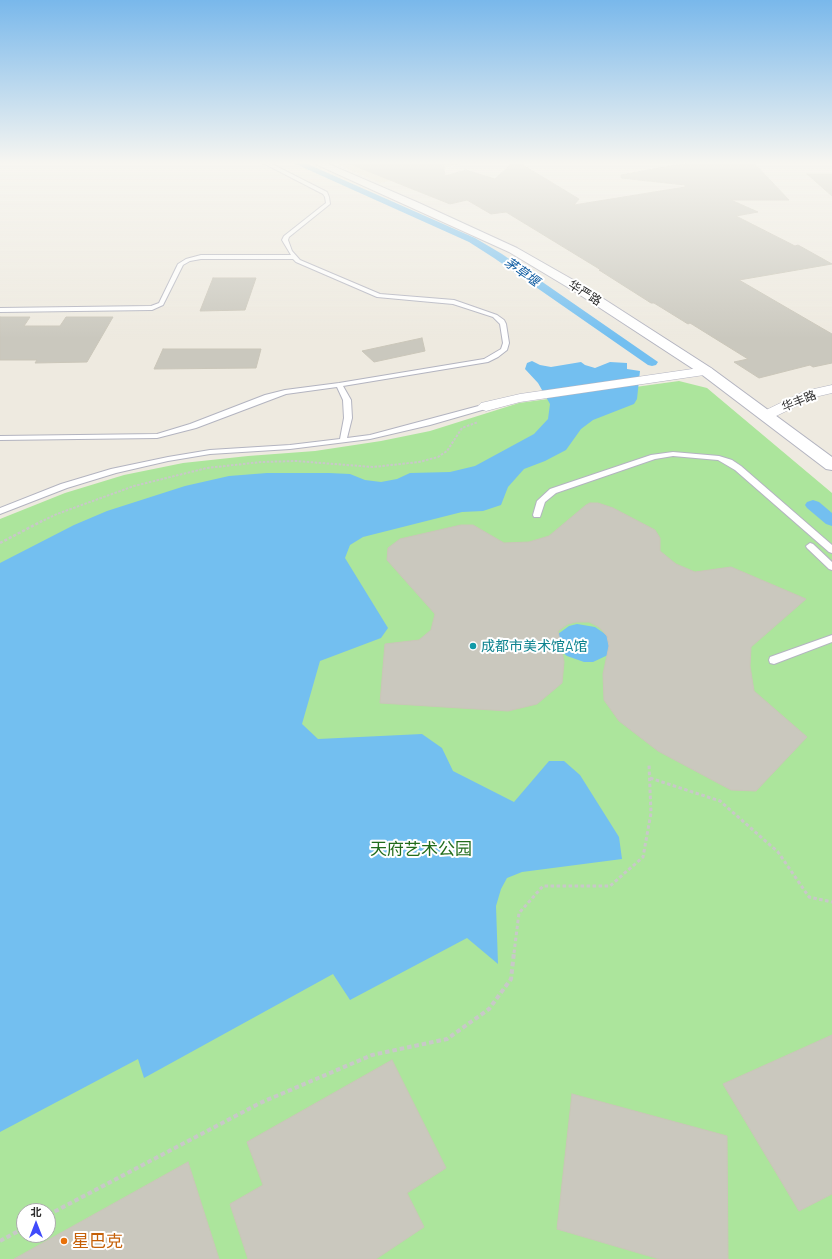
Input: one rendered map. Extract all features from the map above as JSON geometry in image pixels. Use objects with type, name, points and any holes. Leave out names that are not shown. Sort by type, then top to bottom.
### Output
[{"type":"street","name":"华严路","points":[[449,221],[513,250],[578,288],[706,371],[832,465]]},
{"type":"street","points":[[484,414],[520,398],[706,371]]},
{"type":"street","name":"华丰路","points":[[766,415],[810,394],[832,390]]},
{"type":"lane","points":[[0,438],[157,436],[192,426],[284,392],[339,385],[486,361],[504,350],[506,343],[504,324],[502,320],[494,316],[454,302],[379,296],[298,262],[293,257],[285,240],[287,236],[306,221]]},
{"type":"lane","points":[[0,310],[152,308],[161,304],[181,264],[188,260],[201,257],[293,257]]},
{"type":"lane","points":[[339,385],[347,400],[348,418],[344,440]]},
{"type":"lane","points":[[0,511],[64,486],[114,471],[168,459],[210,452],[290,447],[370,437],[406,428],[484,414]]},
{"type":"lane","points":[[537,515],[542,502],[553,491],[654,456],[673,454],[719,458],[738,468],[832,550]]},
{"type":"lane","points":[[810,546],[832,567]]},
{"type":"lane","points":[[774,660],[832,638]]},
{"type":"path","points":[[0,543],[57,514],[93,500],[134,486],[207,468],[261,462],[296,461],[373,467],[419,462],[438,457],[447,451],[462,428],[484,414]]},
{"type":"path","points":[[56,1212],[260,1103],[372,1055],[447,1039],[489,1009],[511,978],[519,913],[542,886],[610,886],[643,857],[651,813],[649,765]]},
{"type":"path","points":[[650,778],[720,801],[778,852],[809,897],[832,902]]},
{"type":"path","points":[[0,1241],[16,1232]]},
{"type":"green space","name":"天府艺术公园","points":[[679,381],[707,388],[832,493],[832,1259],[0,1259],[0,519],[65,493],[124,475],[183,463],[315,451],[381,441],[430,431],[519,403]]},
{"type":"water","points":[[532,361],[540,365],[551,367],[581,362],[595,368],[610,362],[627,363],[627,369],[640,371],[637,399],[634,404],[593,420],[581,429],[566,450],[545,461],[524,469],[508,487],[501,505],[483,511],[462,512],[363,537],[350,545],[345,558],[388,628],[381,638],[320,661],[302,724],[318,739],[422,734],[442,748],[453,771],[514,802],[549,761],[564,761],[580,775],[619,837],[622,859],[522,872],[507,878],[501,889],[496,906],[498,964],[467,938],[350,1000],[333,974],[144,1078],[138,1059],[0,1132],[0,563],[74,525],[107,511],[185,486],[229,476],[267,473],[329,473],[350,474],[365,480],[381,482],[397,479],[410,473],[450,472],[475,466],[534,434],[548,419],[550,404],[538,383],[525,369],[527,363]]},
{"type":"water","points":[[577,624],[595,627],[608,636],[611,643],[608,655],[593,662],[584,662],[567,656],[561,651],[558,634],[569,626]]},
{"type":"building","points":[[520,221],[745,221],[795,246],[798,245],[832,264],[739,280],[832,334],[832,363],[813,367],[810,365],[759,378],[734,362],[748,359],[690,323],[688,324],[654,303],[651,303],[599,270],[601,270]]},
{"type":"building","points":[[213,278],[256,278],[245,310],[200,311]]},
{"type":"building","points":[[0,317],[30,317],[24,326],[60,326],[66,317],[113,317],[87,362],[35,363],[37,360],[0,360]]},
{"type":"building","points":[[422,338],[425,351],[374,362],[362,351]]},
{"type":"building","points":[[163,349],[261,349],[256,368],[154,369]]},
{"type":"building","name":"成都市美术馆A馆","points":[[590,503],[598,503],[613,508],[655,530],[660,538],[660,551],[676,564],[695,572],[731,567],[806,599],[751,647],[750,666],[754,691],[807,737],[756,791],[731,790],[658,751],[619,721],[604,700],[603,674],[609,646],[607,636],[599,627],[589,622],[576,622],[568,624],[558,631],[564,662],[562,683],[537,704],[508,711],[380,703],[385,644],[419,640],[431,630],[435,614],[387,560],[388,548],[400,539],[461,525],[473,525],[504,543],[529,542],[549,536]]},
{"type":"building","points":[[832,1035],[832,1194],[799,1211],[723,1084]]},
{"type":"building","points":[[392,1060],[446,1168],[407,1193],[424,1227],[376,1259],[248,1259],[230,1204],[263,1185],[247,1142]]},
{"type":"building","points":[[572,1094],[727,1136],[728,1259],[659,1259],[557,1229]]},
{"type":"building","points":[[188,1162],[219,1259],[14,1259],[43,1243],[56,1243],[56,1236]]},
{"type":"waterway","name":"茅草堰","points":[[430,221],[472,240],[498,256],[652,362]]},
{"type":"waterway","name":"茅草堰","points":[[813,505],[832,521]]},
{"type":"place","name":"成都市美术馆A馆","points":[[473,646]]},
{"type":"place","name":"星巴克","points":[[64,1241]]}]
